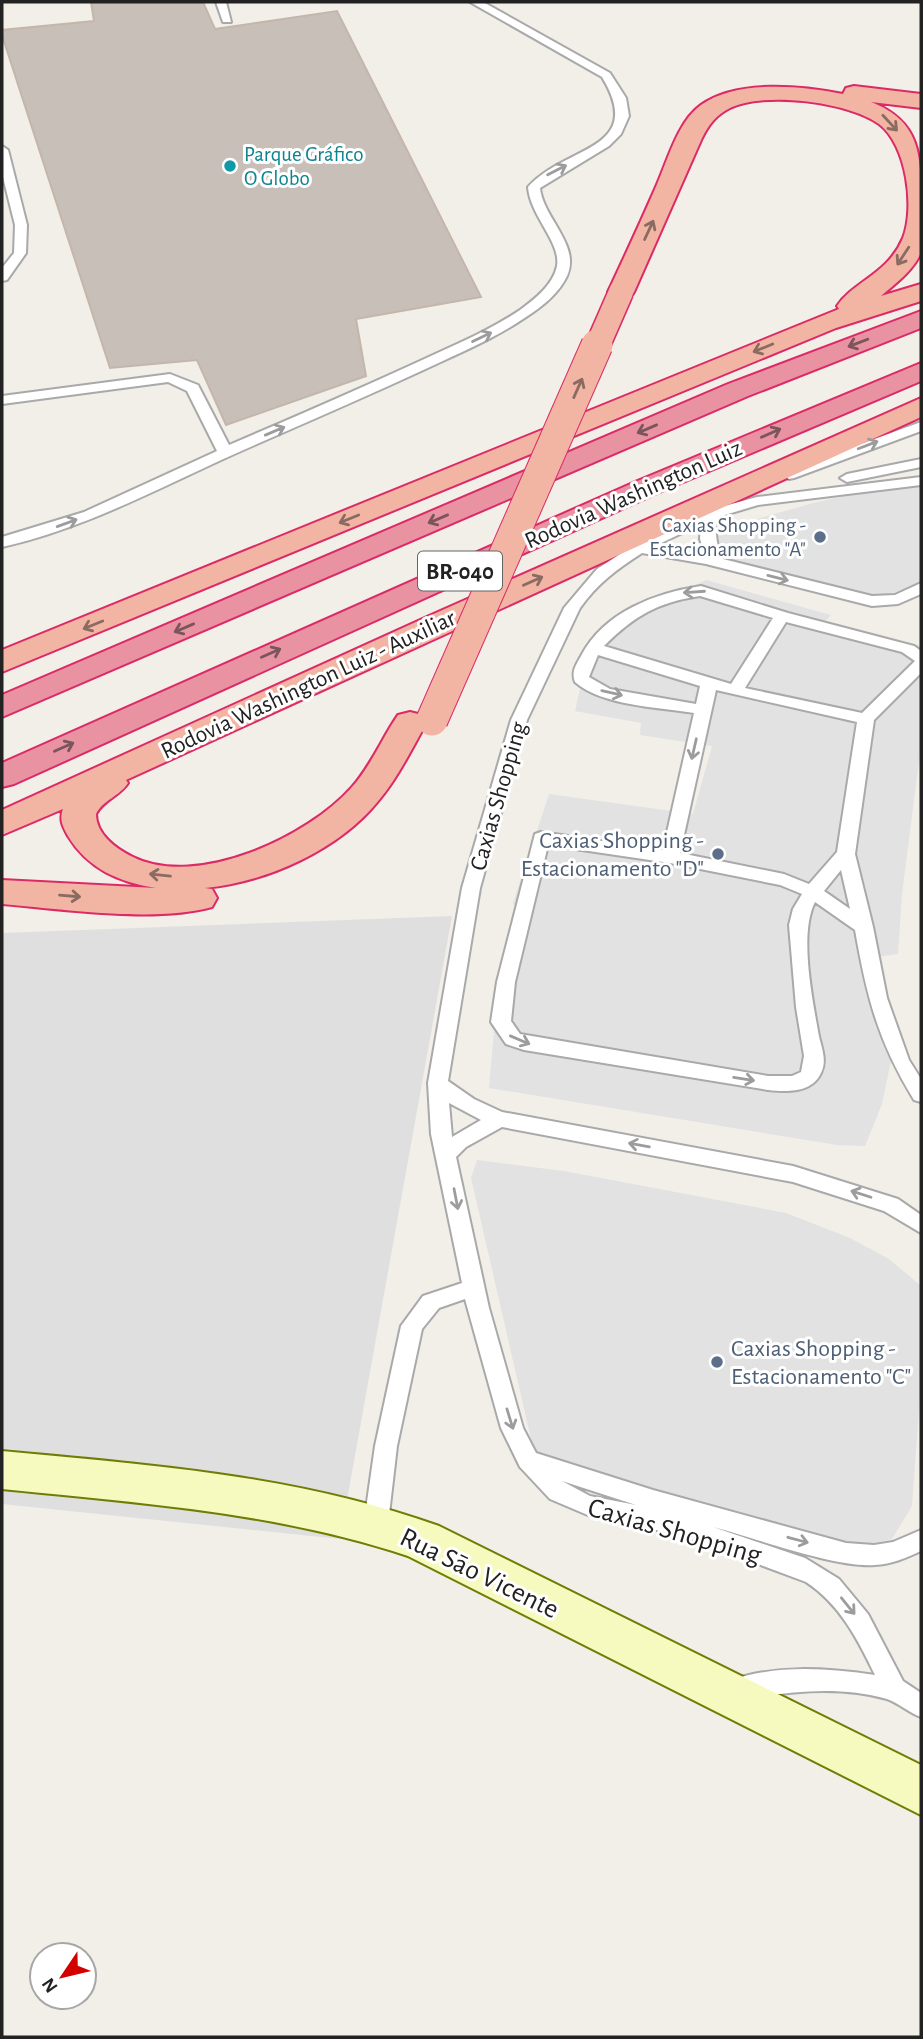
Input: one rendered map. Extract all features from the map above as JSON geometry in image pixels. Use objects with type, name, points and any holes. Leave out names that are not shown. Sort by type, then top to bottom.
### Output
[{"type":"highway","points":[[2,892],[138,901],[197,898],[237,891],[276,878],[315,859],[351,834],[373,814],[400,781],[421,721],[683,115],[696,103],[723,92],[767,88],[921,100]]},
{"type":"highway","points":[[608,293],[702,118],[716,105],[737,98],[762,95],[828,98],[855,103],[888,119],[910,151],[921,192],[918,229],[892,273],[867,295],[826,322]]},
{"type":"highway","points":[[910,151],[921,128]]},
{"type":"highway","points":[[2,662],[826,322],[921,292]]},
{"type":"highway","name":"BR-040","points":[[2,707],[738,390],[921,319]]},
{"type":"highway","name":"Rodovia Washington Luiz","points":[[2,776],[645,488],[921,371]]},
{"type":"highway","name":"Rodovia Washington Luiz - Auxiliar","points":[[2,824],[921,407]]},
{"type":"highway","points":[[159,753],[91,796],[79,813],[79,827],[96,851],[125,868],[157,876],[194,876],[236,869],[288,851],[329,826],[366,792],[421,721]]},
{"type":"main road","name":"Rua Sāo Vicente","points":[[2,1470],[258,1496],[376,1523],[422,1540],[921,1791]]},
{"type":"lane","points":[[220,2],[227,20]]},
{"type":"lane","points":[[2,542],[34,536],[89,515],[378,387],[490,334],[523,313],[554,287],[564,267],[563,250],[533,201],[534,187],[546,175],[603,144],[619,129],[625,113],[620,93],[606,75],[475,2]]},
{"type":"lane","points":[[2,150],[21,225],[20,253],[2,277]]},
{"type":"lane","points":[[2,400],[170,378],[193,388],[225,453]]},
{"type":"lane","points":[[667,521],[921,426]]},
{"type":"lane","name":"Caxias Shopping","points":[[921,463],[757,500],[711,514],[639,548],[603,572],[584,590],[572,608],[519,720],[471,888],[438,1083],[438,1113],[474,1288],[512,1428],[528,1460],[543,1481],[558,1480],[584,1505],[745,1537],[846,1553],[874,1555],[897,1552],[921,1540]]},
{"type":"lane","name":"Caxias Shopping","points":[[787,494],[921,481]]},
{"type":"lane","points":[[711,514],[706,532],[708,546],[717,562]]},
{"type":"lane","points":[[639,548],[717,562],[872,601],[898,599],[921,588]]},
{"type":"lane","points":[[703,710],[606,693],[591,687],[581,678],[582,669],[593,648],[624,617],[673,595],[701,591],[718,594],[782,616],[917,649]]},
{"type":"lane","points":[[736,691],[782,616]]},
{"type":"lane","points":[[593,648],[736,691],[866,719]]},
{"type":"lane","points":[[921,664],[866,719],[846,854],[864,927],[877,998],[900,1061],[921,1095]]},
{"type":"lane","points":[[670,857],[709,683]]},
{"type":"lane","points":[[846,854],[813,892],[798,920],[808,1031],[815,1062],[811,1074],[802,1081],[787,1085],[524,1043],[513,1039],[501,1022],[501,1002],[541,838],[670,857],[784,880],[813,892],[864,927]]},
{"type":"lane","points":[[438,1083],[461,1102],[499,1119],[793,1174],[891,1205],[921,1225]]},
{"type":"lane","points":[[447,1154],[459,1142],[499,1119]]},
{"type":"lane","points":[[376,1523],[386,1446],[412,1326],[431,1302],[442,1296],[474,1288]]},
{"type":"lane","name":"Caxias Shopping","points":[[745,1537],[829,1584],[852,1609],[894,1689]]},
{"type":"lane","points":[[724,1692],[792,1681],[816,1680],[894,1689],[921,1706]]},
{"type":"shaded area","name":"Caxias Shopping - Estacionamento \"A\"","points":[[921,480],[921,582],[893,597],[858,595],[747,568],[724,559],[712,542],[724,531],[739,524],[817,502]]},
{"type":"shaded area","name":"Caxias Shopping - Estacionamento \"D\"","points":[[706,580],[831,615],[822,625],[921,646],[921,746],[902,894],[898,954],[868,958],[870,994],[891,1061],[882,1104],[865,1146],[837,1145],[489,1088],[496,1009],[523,925],[513,903],[549,794],[693,814],[712,746],[640,735],[641,723],[575,711],[582,680],[614,625]]},
{"type":"shaded area","points":[[452,916],[340,1539],[2,1504],[2,933]]},
{"type":"shaded area","name":"Caxias Shopping - Estacionamento \"C\"","points":[[477,1160],[564,1171],[786,1213],[850,1238],[889,1259],[921,1286],[921,1383],[912,1506],[892,1539],[866,1545],[815,1538],[534,1452],[471,1178]]},
{"type":"building","name":"Parque Gráfico O Globo","points":[[91,2],[203,2],[215,29],[337,11],[481,297],[356,319],[366,376],[226,425],[197,360],[110,368],[2,35],[2,30],[94,21]]},
{"type":"place","name":"Parque Gráfico O Globo","points":[[230,166]]},
{"type":"place","name":"Caxias Shopping - Estacionamento \"A\"","points":[[820,537]]},
{"type":"place","name":"Caxias Shopping - Estacionamento \"D\"","points":[[718,854]]},
{"type":"place","name":"Caxias Shopping - Estacionamento \"C\"","points":[[717,1362]]}]
